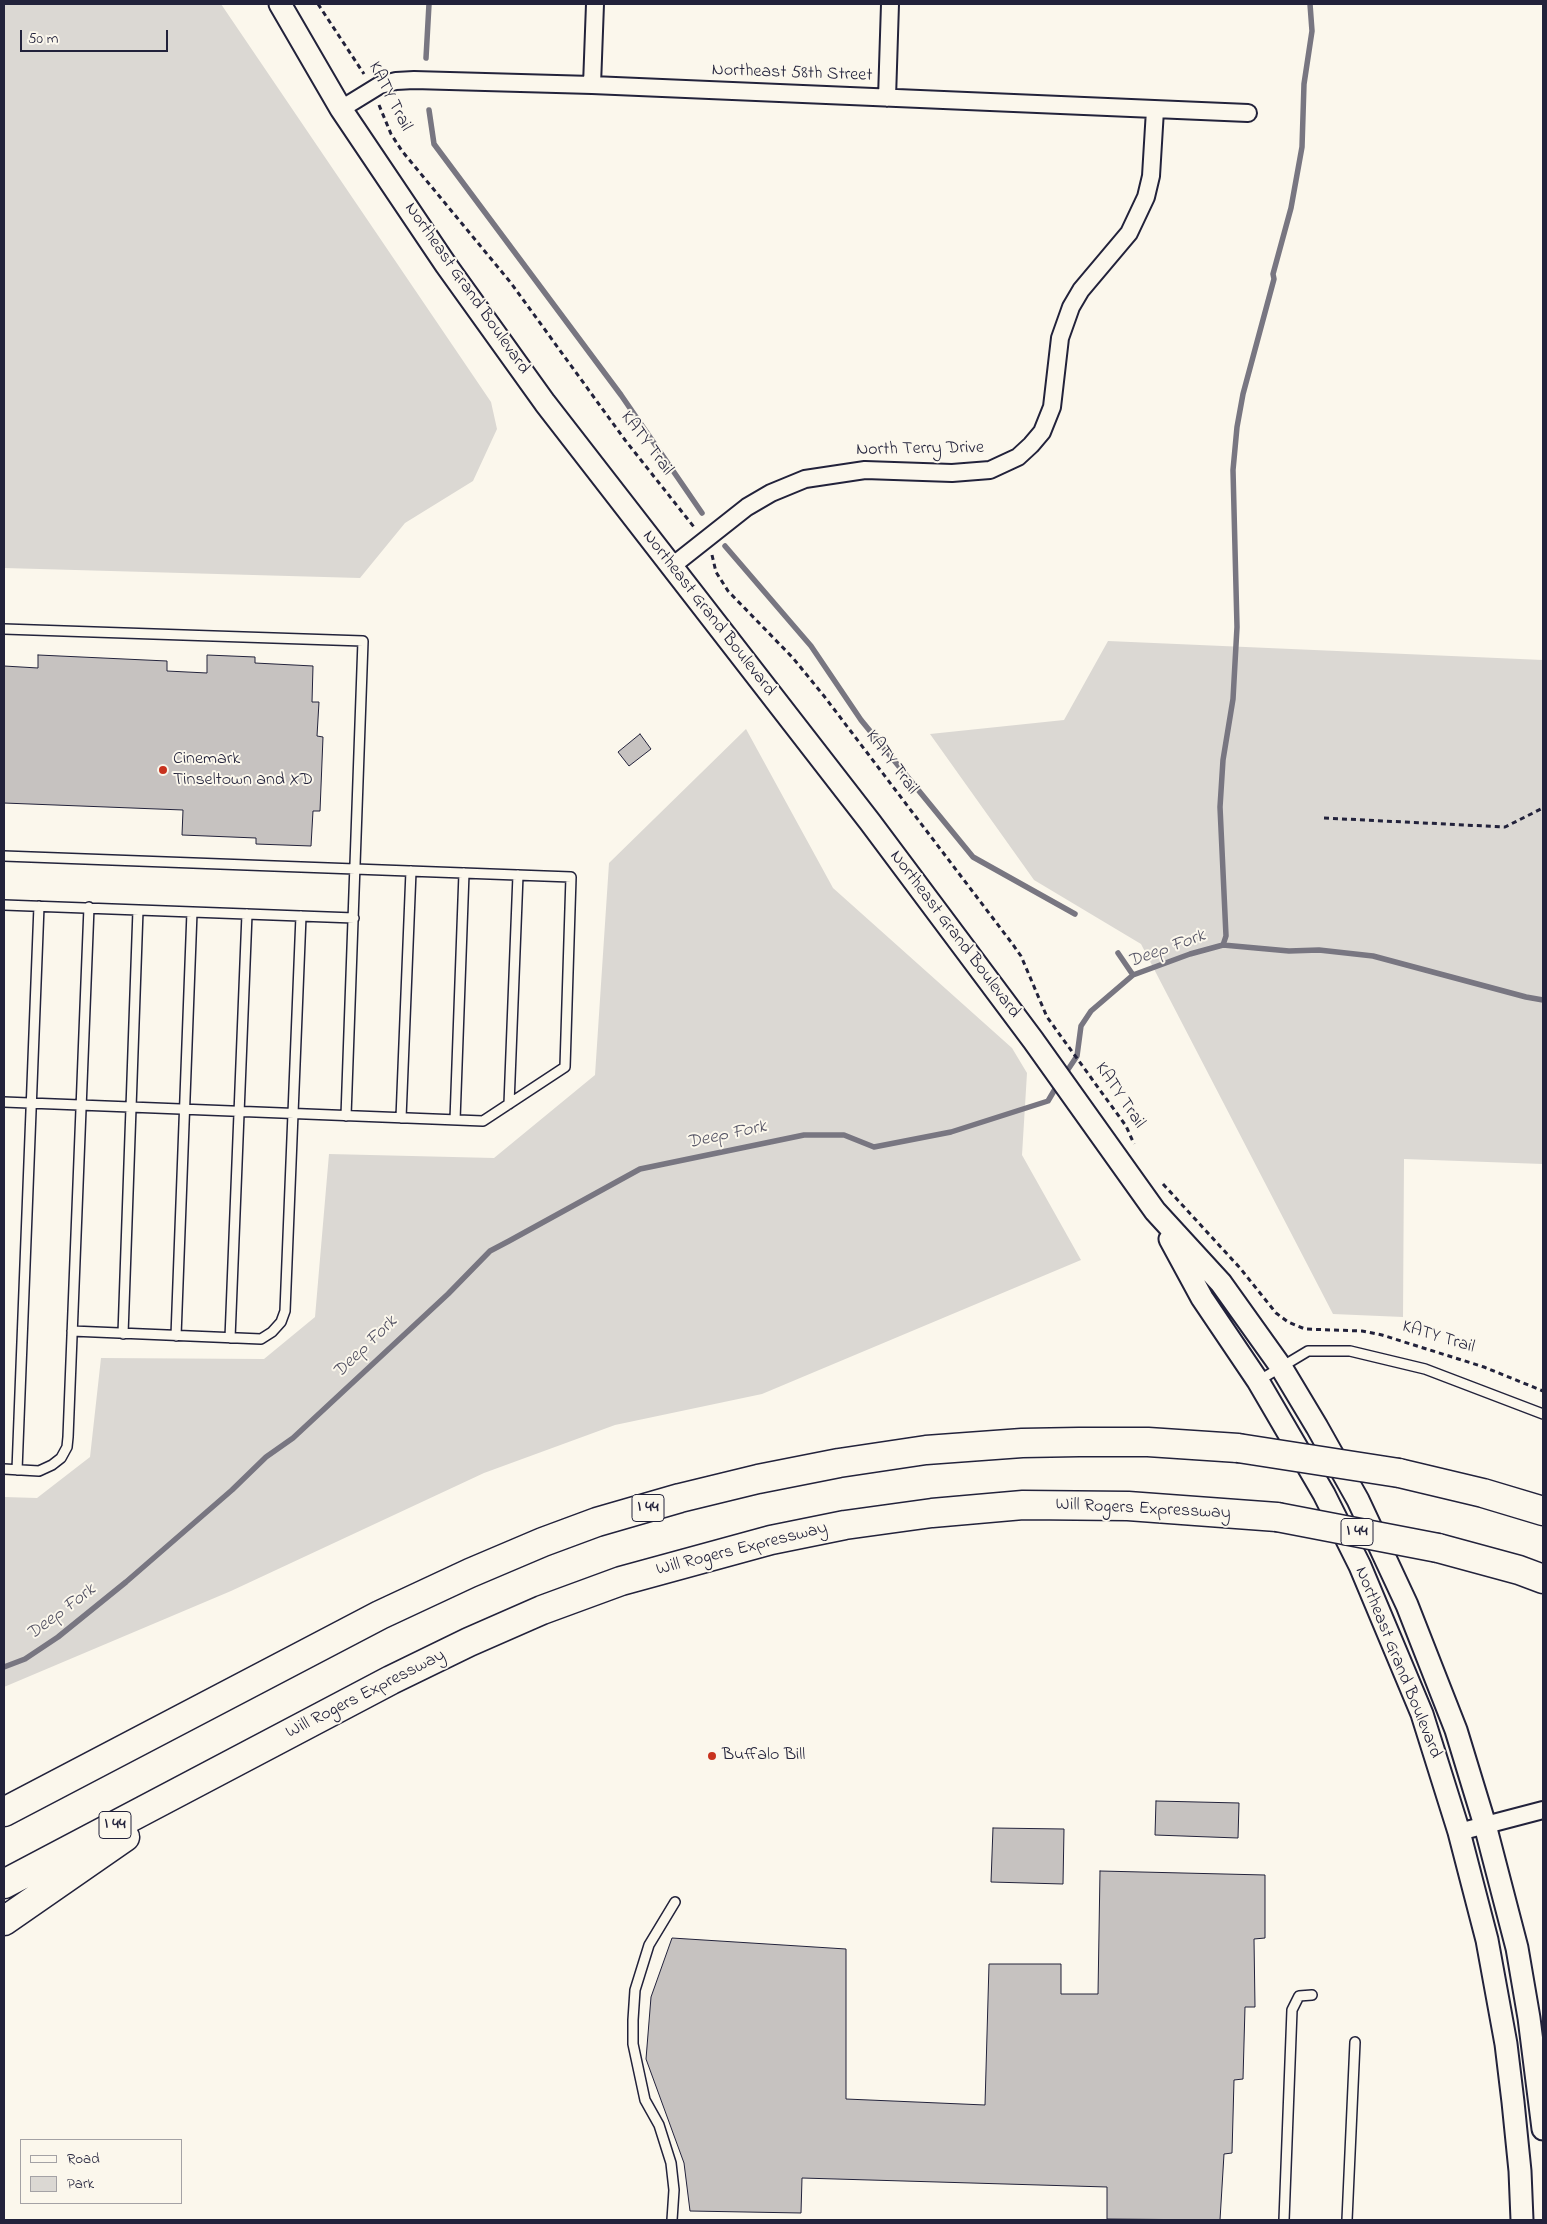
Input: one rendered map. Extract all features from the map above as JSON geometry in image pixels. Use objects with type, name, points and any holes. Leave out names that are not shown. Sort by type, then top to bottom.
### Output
[{"type":"highway","name":"I 44","points":[[4,1812],[380,1615],[470,1573],[543,1542],[597,1522],[680,1498],[839,1463],[926,1450],[1022,1443],[1148,1442],[1238,1448],[1400,1474],[1483,1493],[1543,1511]]},
{"type":"highway","name":"Will Rogers Expressway","points":[[4,1884],[391,1680],[469,1642],[542,1610],[621,1581],[772,1540],[844,1525],[932,1513],[1023,1505],[1128,1506],[1277,1517],[1438,1548],[1519,1570],[1543,1579]]},
{"type":"highway","points":[[4,1794],[107,1758]]},
{"type":"highway","points":[[4,1921],[227,1767]]},
{"type":"street","name":"Northeast Grand Boulevard","points":[[280,4],[341,109],[446,264],[540,394],[671,567],[870,822],[1033,1040],[1155,1210],[1222,1283],[1281,1367],[1358,1500],[1407,1605],[1456,1730],[1485,1825],[1517,1948],[1529,2018],[1543,2129]]},
{"type":"street","points":[[592,85],[595,4]]},
{"type":"street","points":[[887,98],[890,4]]},
{"type":"street","name":"Northeast 58th Street","points":[[341,109],[372,90],[396,81],[414,80],[592,85],[1248,113]]},
{"type":"street","name":"North Terry Drive","points":[[671,567],[746,506],[804,479],[865,470],[952,473],[990,470],[1018,457],[1031,445],[1042,432],[1052,406],[1060,338],[1071,307],[1081,290],[1129,233],[1146,197],[1153,161],[1155,110]]},
{"type":"street","name":"Northeast Grand Boulevard","points":[[1155,1210],[1202,1298],[1258,1381],[1324,1494],[1360,1566],[1422,1714],[1459,1832],[1487,1940],[1506,2044],[1520,2171],[1522,2220]]},
{"type":"street","points":[[1459,1832],[1543,1810]]},
{"type":"lane","points":[[4,628],[363,641],[346,1116]]},
{"type":"lane","points":[[4,856],[571,877],[565,1067],[484,1121],[4,1102]]},
{"type":"lane","points":[[401,1118],[410,871]]},
{"type":"lane","points":[[455,1120],[464,873]]},
{"type":"lane","points":[[509,1104],[518,875]]},
{"type":"lane","points":[[4,905],[354,918]]},
{"type":"lane","points":[[17,1470],[39,906]]},
{"type":"lane","points":[[4,1469],[39,1471],[62,1458],[67,1447],[89,908]]},
{"type":"lane","points":[[122,1334],[138,910]]},
{"type":"lane","points":[[176,1336],[192,912]]},
{"type":"lane","points":[[230,1338],[247,914]]},
{"type":"lane","points":[[72,1331],[261,1339],[272,1332],[281,1322],[285,1311],[301,916]]},
{"type":"lane","points":[[1258,1381],[1308,1351],[1350,1351],[1425,1369],[1543,1414]]},
{"type":"lane","points":[[672,2220],[674,2190],[671,2163],[659,2125],[645,2100],[633,2044],[633,2020],[635,1990],[646,1953],[674,1902]]},
{"type":"lane","points":[[1284,2220],[1292,2010],[1299,1996],[1312,1995]]},
{"type":"lane","points":[[1348,2220],[1355,2042]]},
{"type":"path","name":"KATY Trail","points":[[318,4],[372,90],[391,134],[402,151],[511,283],[625,440],[703,540],[711,551],[720,579],[728,591],[793,658],[824,696],[1011,942],[1021,956],[1048,1017],[1126,1126],[1139,1150]]},
{"type":"path","points":[[1324,818],[1505,827],[1543,808]]},
{"type":"path","name":"KATY Trail","points":[[1160,1181],[1240,1268],[1276,1313],[1288,1322],[1305,1329],[1362,1331],[1382,1335],[1484,1367],[1543,1391]]},
{"type":"green space","points":[[4,4],[221,4],[491,402],[497,429],[473,481],[405,523],[360,578],[4,568]]},
{"type":"green space","points":[[1108,641],[1543,660],[1543,1164],[1404,1159],[1403,1317],[1333,1314],[1141,944],[1034,880],[930,734],[1064,720]]},
{"type":"green space","points":[[746,729],[833,888],[1012,1048],[1027,1073],[1022,1155],[1081,1260],[762,1394],[615,1425],[484,1473],[231,1591],[4,1687],[4,1497],[37,1498],[90,1457],[101,1358],[264,1359],[315,1317],[329,1154],[494,1158],[595,1075],[609,863]]},
{"type":"building","name":"Cinemark Tinseltown and XD","points":[[38,655],[167,661],[167,671],[207,673],[207,655],[255,657],[255,663],[313,666],[312,702],[319,702],[317,736],[323,737],[320,811],[313,811],[311,846],[256,844],[256,838],[182,835],[183,810],[4,803],[4,666],[38,668]]},
{"type":"building","points":[[640,734],[651,749],[629,766],[618,752]]},
{"type":"building","points":[[1156,1801],[1239,1803],[1238,1838],[1155,1835]]},
{"type":"building","points":[[993,1828],[1064,1829],[1063,1884],[991,1882]]},
{"type":"building","points":[[1100,1871],[1265,1875],[1265,1938],[1254,1939],[1255,2007],[1245,2007],[1243,2079],[1234,2080],[1232,2153],[1224,2154],[1220,2220],[1107,2219],[1107,2187],[802,2178],[801,2213],[690,2211],[684,2163],[646,2059],[651,1997],[672,1938],[846,1949],[846,2099],[985,2105],[989,1964],[1061,1964],[1061,1994],[1098,1994]]},
{"type":"waterway","points":[[426,58],[429,4]]},
{"type":"waterway","points":[[1223,945],[1226,936],[1220,807],[1223,760],[1233,699],[1237,627],[1233,470],[1237,427],[1243,394],[1291,208],[1302,147],[1304,84],[1312,31],[1310,4]]},
{"type":"waterway","points":[[429,110],[434,144],[621,395],[702,513]]},
{"type":"waterway","points":[[725,546],[811,646],[861,720],[973,857],[1075,914]]},
{"type":"waterway","name":"Deep Fork","points":[[1063,1077],[1077,1056],[1081,1026],[1091,1011],[1133,975],[1190,954],[1223,945],[1289,951],[1319,950],[1373,956],[1543,1000]]},
{"type":"waterway","points":[[1118,953],[1133,975]]},
{"type":"waterway","name":"Deep Fork","points":[[4,1667],[25,1659],[58,1637],[126,1582],[232,1490],[266,1457],[293,1438],[448,1294],[490,1251],[640,1169],[804,1135],[844,1135],[874,1147],[951,1132],[1048,1101],[1058,1084]]},
{"type":"place","name":"Cinemark Tinseltown and XD","points":[[163,770]]},
{"type":"place","name":"Buffalo Bill","points":[[712,1756]]}]
